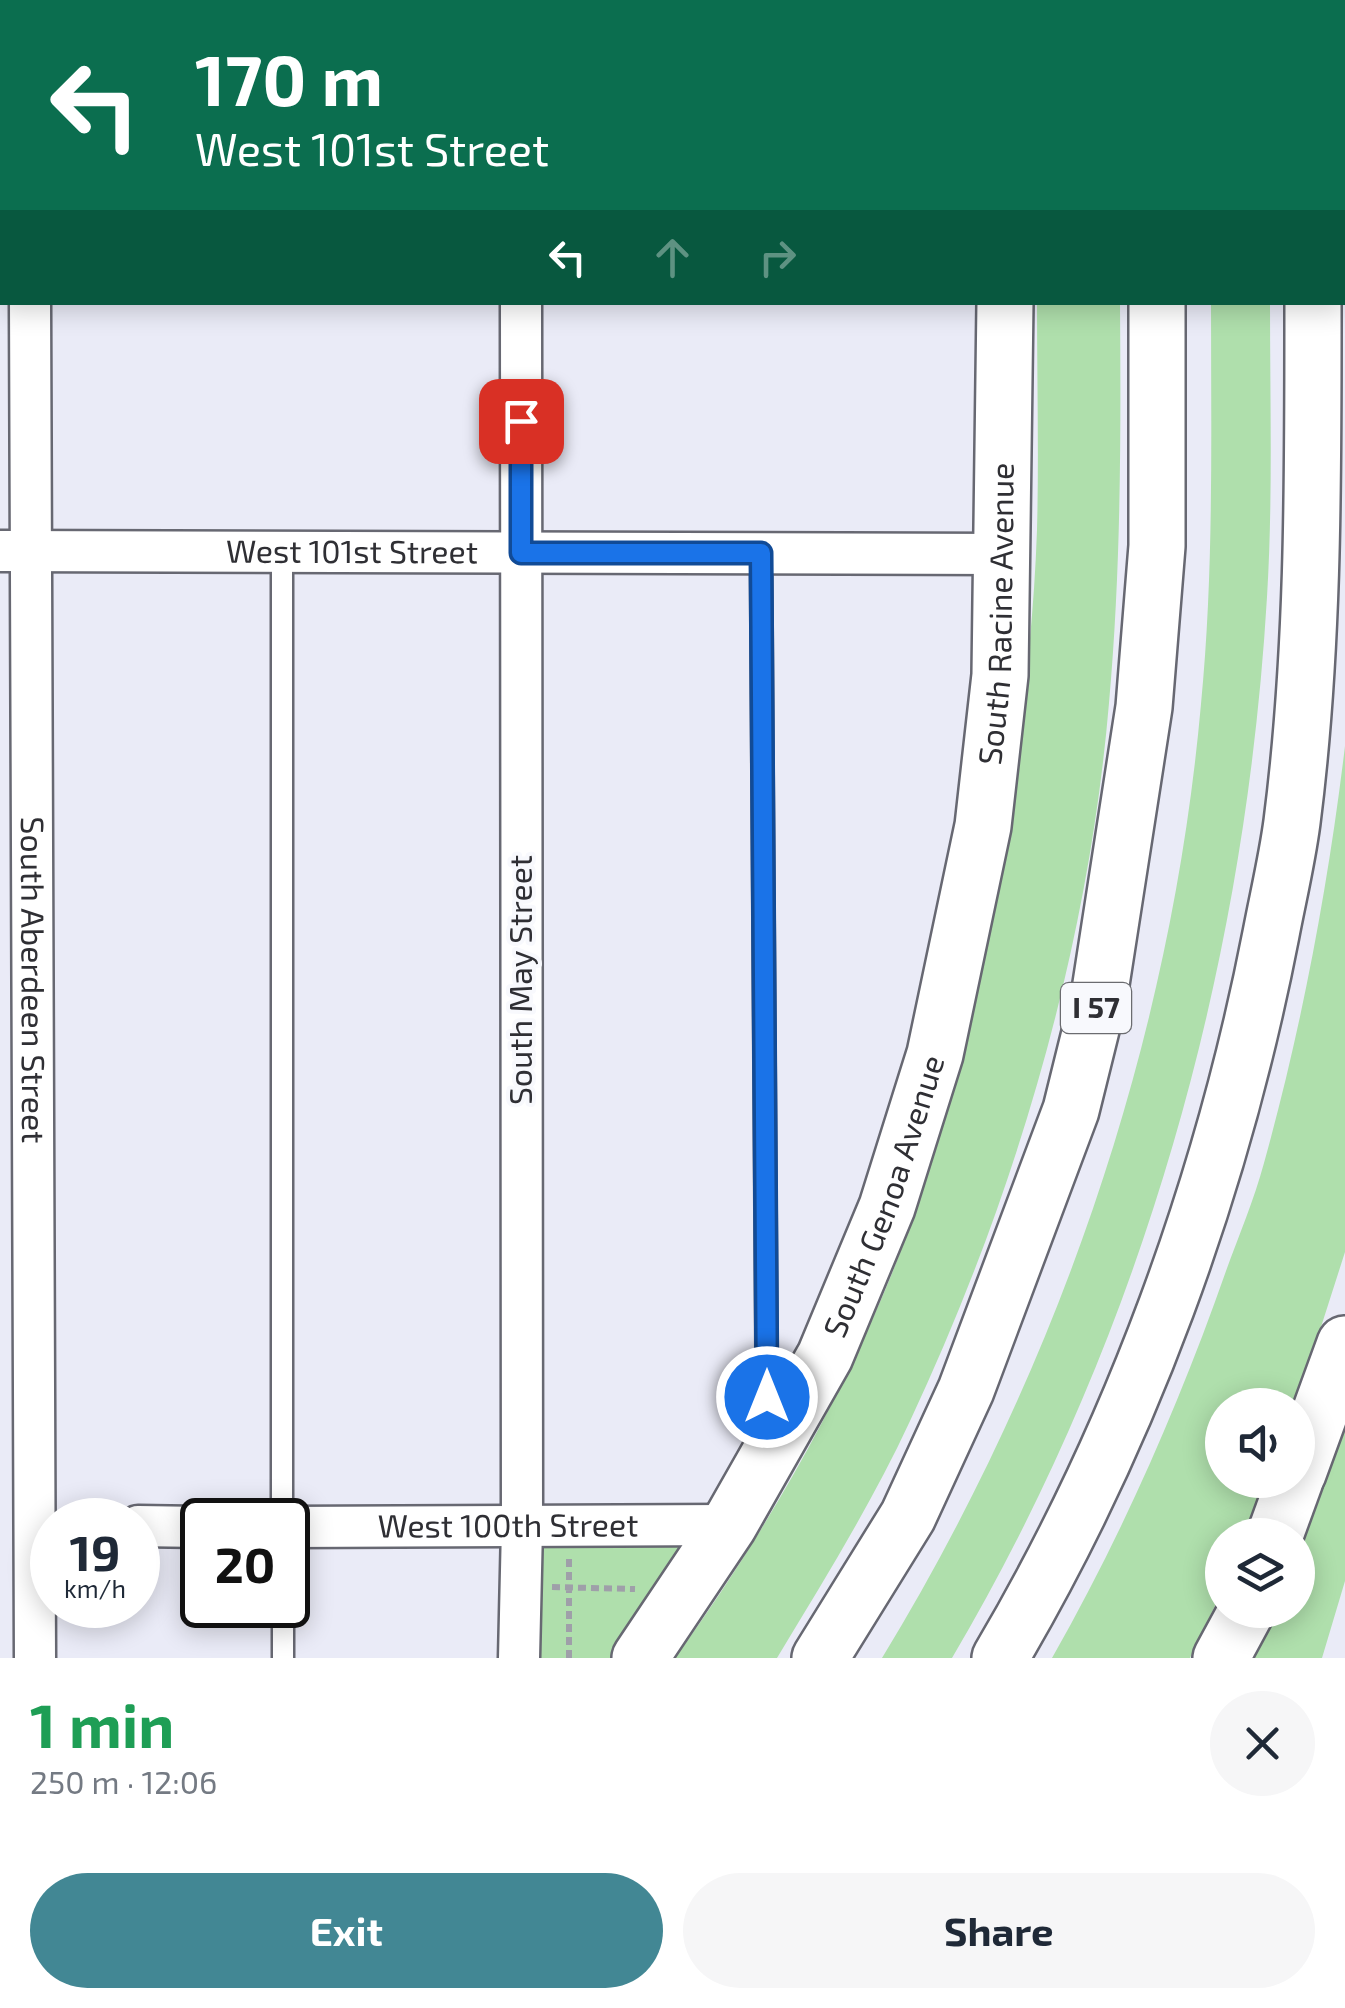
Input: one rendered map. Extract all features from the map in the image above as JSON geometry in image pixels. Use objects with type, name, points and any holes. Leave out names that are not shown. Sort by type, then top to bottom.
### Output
[{"type":"main road","name":"South Racine Avenue","points":[[964,923],[984,826],[998,694],[1004,554],[1005,305]]},
{"type":"main road","name":"I 57","points":[[820,1658],[908,1516],[966,1390],[1071,1110],[1098,997],[1144,707],[1157,546],[1157,305]]},
{"type":"main road","points":[[1000,1658],[1100,1468],[1157,1328],[1215,1168],[1257,1005],[1292,824],[1306,673],[1313,305]]},
{"type":"main road","name":"South Genoa Avenue","points":[[640,1658],[729,1525],[825,1356],[887,1207],[936,1054],[964,923]]},
{"type":"main road","points":[[1315,1425],[1345,1344]]},
{"type":"main road","points":[[1221,1658],[1237,1628]]},
{"type":"street","name":"South Aberdeen Street","points":[[30,305],[16,551],[29,1526],[35,1658]]},
{"type":"street","name":"South May Street","points":[[519,1658],[521,305]]},
{"type":"street","name":"West 101st Street","points":[[16,551],[1004,554]]},
{"type":"street","name":"West 100th Street","points":[[310,1527],[729,1525]]},
{"type":"lane","points":[[282,552],[282,1498]]},
{"type":"lane","points":[[761,553],[768,1460]]},
{"type":"lane","points":[[283,1628],[283,1658]]},
{"type":"path","points":[[569,1550],[569,1658]]},
{"type":"path","points":[[536,1587],[646,1589]]},
{"type":"green space","points":[[1037,305],[1120,305],[1118,553],[1109,703],[1084,888],[1041,1071],[982,1249],[910,1421],[864,1511],[777,1658],[675,1658],[783,1493],[830,1407],[899,1255],[943,1127],[976,994],[1016,760],[1034,596]]},
{"type":"green space","points":[[1211,305],[1270,305],[1271,486],[1267,597],[1255,736],[1235,874],[1208,1011],[1172,1146],[1129,1279],[1078,1409],[1019,1535],[952,1658],[882,1658],[945,1548],[1002,1434],[1052,1318],[1096,1199],[1133,1078],[1163,955],[1186,830],[1205,654],[1211,504]]},
{"type":"green space","points":[[1345,746],[1345,1252],[1301,1388],[1205,1388],[1205,1498],[1263,1498],[1255,1518],[1205,1518],[1205,1627],[1190,1658],[1052,1658],[1148,1469],[1256,1190],[1290,1060],[1331,851]]},
{"type":"green space","points":[[1345,1416],[1345,1581],[1322,1658],[1244,1658],[1258,1628],[1315,1628],[1315,1518],[1307,1518]]},
{"type":"green space","points":[[682,1546],[615,1658],[537,1658],[540,1548]]},
{"type":"route","points":[[521,421],[521,553],[761,553],[767,1397]]}]
